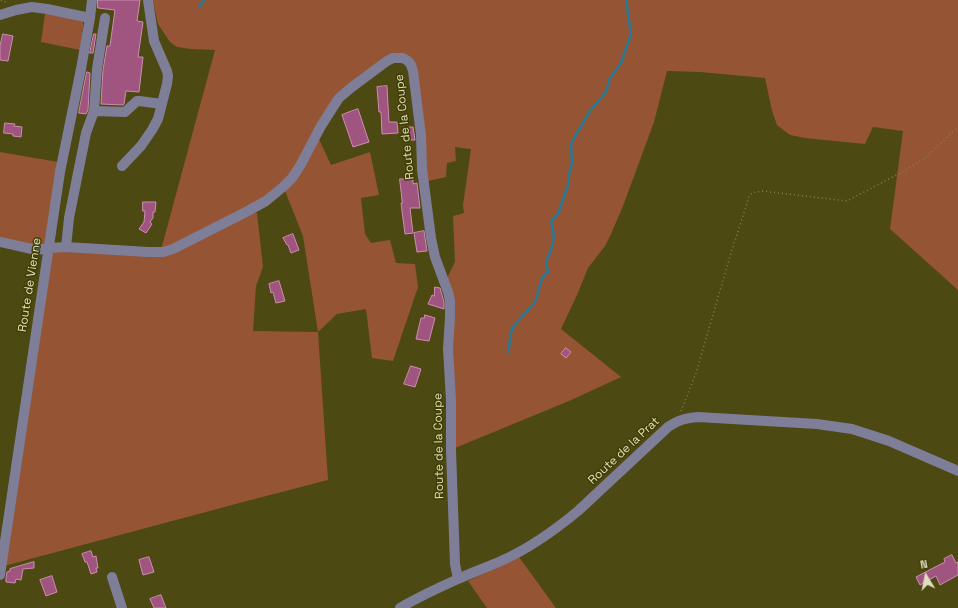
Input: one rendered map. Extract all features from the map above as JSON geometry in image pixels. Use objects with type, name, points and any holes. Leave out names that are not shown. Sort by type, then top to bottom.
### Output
[{"type":"street","name":"Route de Vienne","points":[[0,575],[60,172],[81,69],[92,0]]},
{"type":"street","points":[[122,166],[141,146],[152,130],[158,119],[167,84],[167,71],[154,41],[148,0]]},
{"type":"street","points":[[0,15],[32,7],[90,18]]},
{"type":"street","points":[[66,247],[69,218],[86,133],[94,111],[97,69],[105,18]]},
{"type":"street","name":"Route de la Coupe","points":[[0,242],[36,250],[66,247],[163,252],[172,249],[266,201],[292,178],[326,117],[339,98],[387,61],[393,58],[404,58],[408,61],[413,70],[421,135],[422,169],[431,238],[450,301],[448,349],[451,400],[451,450],[455,564],[458,579]]},
{"type":"street","points":[[94,111],[125,112],[137,101],[162,104]]},
{"type":"street","name":"Route de la Prat","points":[[400,608],[458,579],[510,556],[544,537],[563,524],[668,427],[678,420],[686,418],[698,417],[817,424],[852,429],[889,441],[958,471]]},
{"type":"street","points":[[112,577],[122,608]]},
{"type":"path","points":[[678,420],[696,373],[731,253],[752,193],[762,191],[847,200],[906,170],[926,158],[958,127]]},
{"type":"shaded area","points":[[153,0],[958,0],[958,290],[890,229],[903,131],[873,127],[865,144],[790,135],[777,125],[772,111],[765,78],[700,72],[667,71],[654,122],[623,206],[605,246],[588,268],[561,329],[621,377],[569,401],[455,448],[447,278],[455,262],[453,216],[464,213],[463,205],[471,149],[455,147],[456,161],[447,163],[446,177],[428,181],[407,55],[356,81],[288,178],[258,202],[161,250],[215,50],[177,47],[170,42],[158,24]]},
{"type":"shaded area","points":[[47,12],[81,19],[83,26],[80,50],[41,42],[45,14]]},
{"type":"shaded area","points":[[318,137],[331,165],[370,152],[379,195],[361,198],[365,234],[371,243],[390,240],[396,263],[415,264],[418,287],[393,361],[372,358],[366,309],[337,314],[318,332],[303,236],[285,191]]},
{"type":"shaded area","points":[[0,152],[58,162],[44,247],[0,239]]},
{"type":"shaded area","points":[[252,213],[257,213],[263,267],[256,286],[253,331],[318,332],[328,480],[4,566],[52,251],[158,256]]},
{"type":"shaded area","points":[[519,557],[556,608],[487,608],[468,581]]},
{"type":"building","points":[[98,0],[140,0],[137,21],[143,22],[138,57],[143,57],[139,92],[126,91],[123,105],[101,104],[103,70],[107,46],[110,46],[115,10],[98,8]]},
{"type":"building","points":[[3,34],[13,36],[8,61],[0,60],[0,46]]},
{"type":"building","points":[[94,34],[96,34],[93,53],[90,53]]},
{"type":"building","points":[[87,72],[90,73],[88,110],[86,114],[79,113]]},
{"type":"building","points":[[387,86],[389,122],[397,122],[398,133],[382,134],[381,112],[379,112],[377,87]]},
{"type":"building","points":[[358,109],[369,142],[353,147],[342,115]]},
{"type":"building","points":[[5,123],[15,124],[14,126],[22,127],[21,137],[4,133]]},
{"type":"building","points":[[409,127],[413,127],[415,140],[410,140]]},
{"type":"building","points":[[400,179],[413,179],[413,184],[417,183],[420,208],[410,208],[413,233],[405,234]]},
{"type":"building","points":[[143,202],[156,202],[155,212],[153,212],[153,218],[150,222],[152,224],[146,233],[139,229],[144,222],[145,211],[143,211]]},
{"type":"building","points":[[424,231],[427,251],[417,252],[414,233]]},
{"type":"building","points":[[293,234],[299,250],[291,253],[283,238]]},
{"type":"building","points":[[279,281],[285,301],[276,303],[273,292],[271,293],[269,284]]},
{"type":"building","points":[[435,287],[440,288],[444,302],[444,309],[428,304],[432,295],[434,296]]},
{"type":"building","points":[[425,315],[435,318],[429,341],[416,339],[421,318],[424,318]]},
{"type":"building","points":[[566,348],[571,352],[566,358],[561,354]]},
{"type":"building","points":[[411,366],[421,369],[415,387],[404,384]]},
{"type":"building","points":[[91,551],[93,557],[96,556],[98,568],[96,568],[97,572],[91,574],[87,562],[85,562],[82,554]]},
{"type":"building","points":[[952,555],[956,563],[958,562],[958,575],[940,585],[936,576],[920,585],[916,577],[945,562],[944,559]]},
{"type":"building","points":[[149,557],[154,572],[143,575],[139,560]]},
{"type":"building","points":[[34,562],[34,568],[23,569],[21,580],[16,579],[15,583],[6,582],[7,572],[10,571],[10,569]]},
{"type":"building","points":[[52,576],[57,592],[46,596],[40,580]]},
{"type":"building","points":[[161,595],[166,608],[154,608],[150,599]]},
{"type":"waterway","points":[[199,7],[204,0]]},
{"type":"waterway","points":[[508,353],[512,328],[534,303],[542,278],[548,272],[546,262],[552,247],[554,234],[551,222],[558,214],[568,185],[572,163],[571,145],[590,111],[606,92],[610,78],[621,63],[631,34],[626,0]]}]
